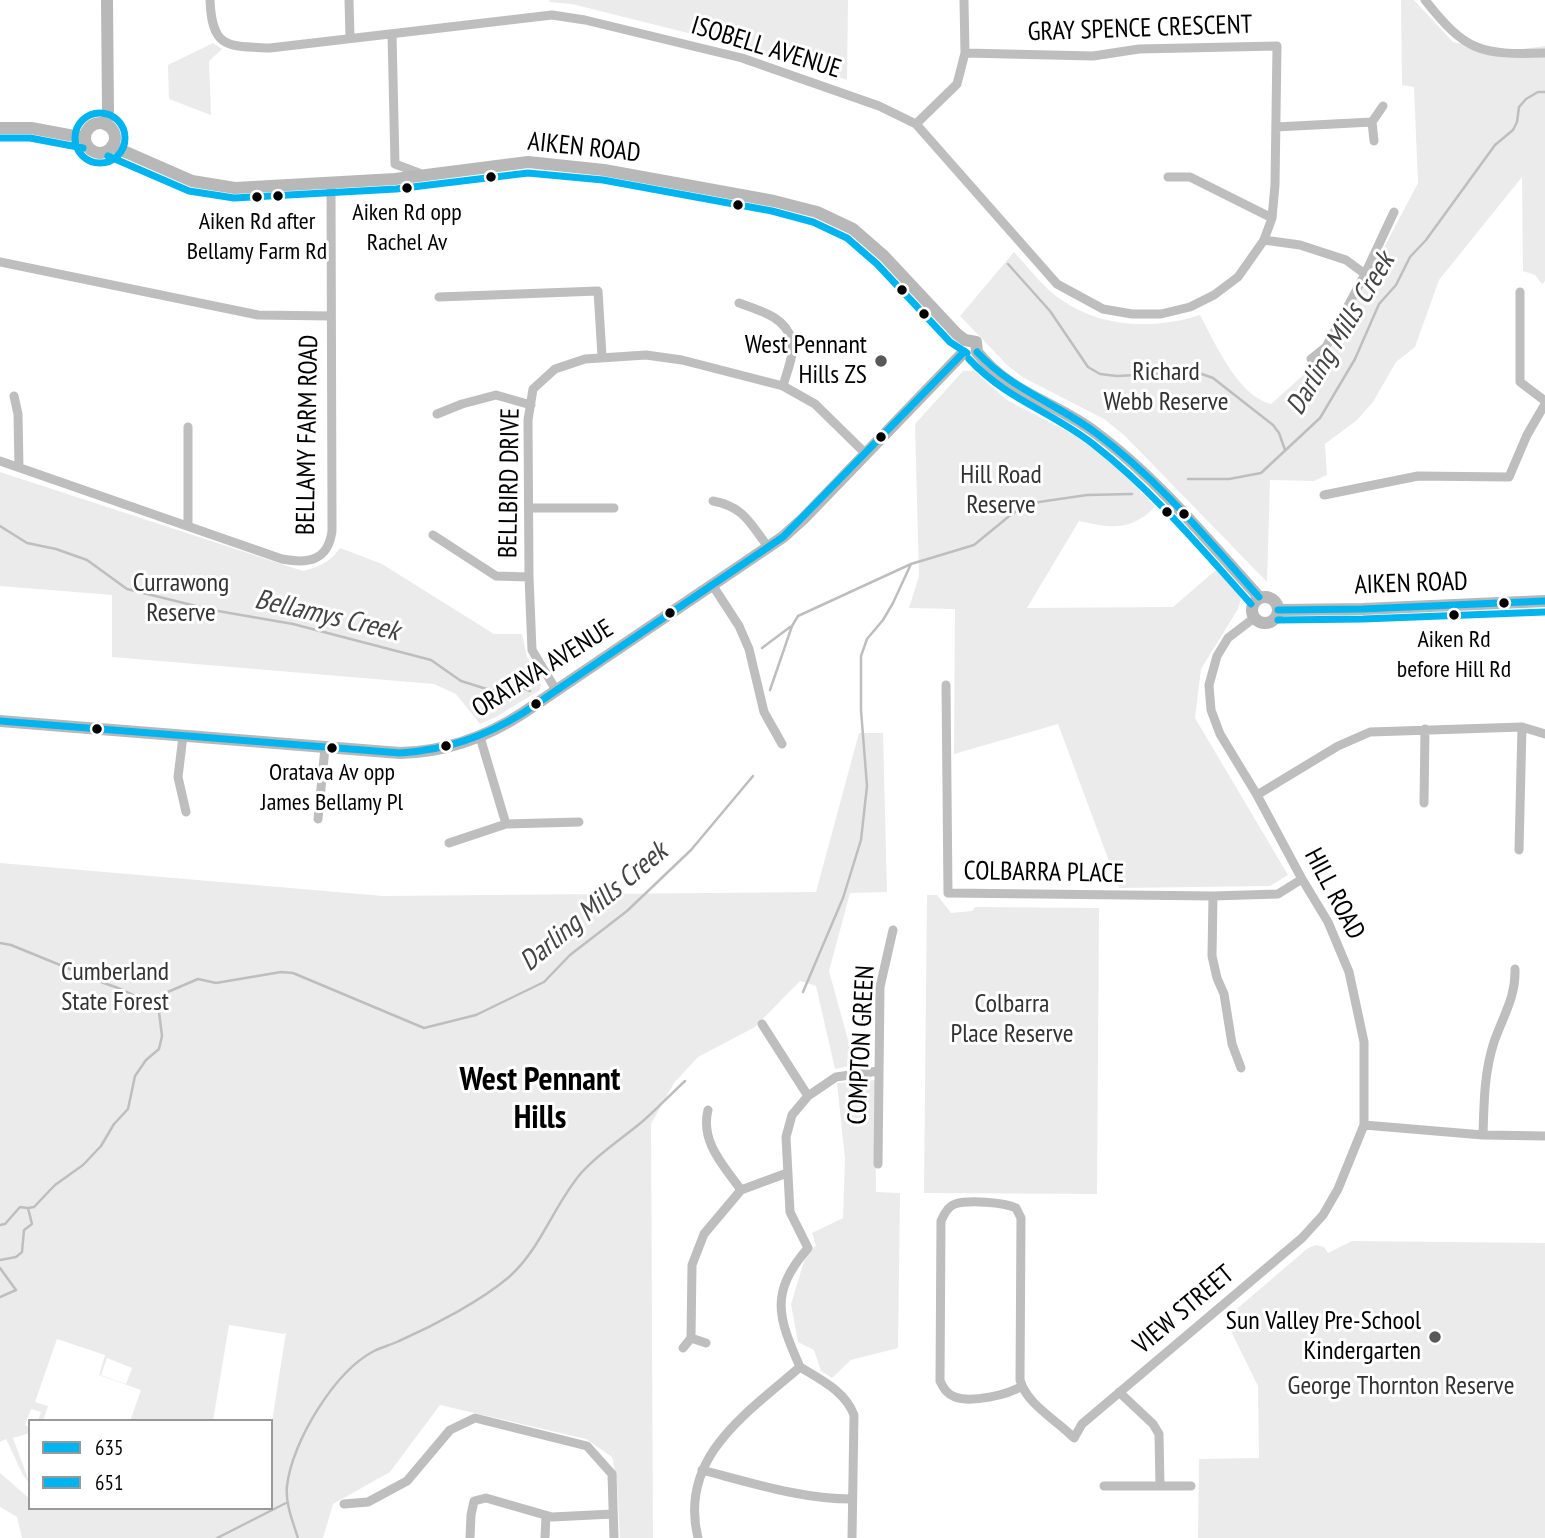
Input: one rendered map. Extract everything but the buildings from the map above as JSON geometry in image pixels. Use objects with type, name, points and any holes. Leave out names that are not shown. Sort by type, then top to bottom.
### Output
[{"type":"street","points":[[106,125],[107,0]]},
{"type":"street","name":"ISOBELL AVENUE","points":[[210,0],[214,31],[222,41],[234,47],[270,48],[552,15],[585,20],[742,58],[866,102],[916,124]]},
{"type":"street","points":[[349,0],[351,37]]},
{"type":"street","points":[[916,124],[957,84],[965,53],[964,0]]},
{"type":"street","points":[[1425,0],[1457,36],[1474,47],[1505,54],[1545,53]]},
{"type":"street","points":[[392,34],[395,164],[400,168],[427,175]]},
{"type":"street","name":"GRAY SPENCE CRESCENT","points":[[916,124],[1057,284],[1103,309],[1132,314],[1161,314],[1190,307],[1214,295],[1238,278],[1264,240],[1272,219],[1275,185],[1277,46],[1139,49],[1093,56],[965,53]]},
{"type":"street","points":[[1374,141],[1372,122],[1383,106]]},
{"type":"street","points":[[1276,127],[1372,122]]},
{"type":"street","points":[[101,123],[106,125],[114,136],[112,146],[98,152],[88,147],[85,138],[91,126],[101,123]]},
{"type":"street","points":[[0,128],[31,128],[85,138]]},
{"type":"street","name":"AIKEN ROAD","points":[[112,146],[192,181],[235,188],[427,175],[528,162],[567,165],[671,181],[806,209],[843,223],[863,237],[957,334],[964,347]]},
{"type":"street","points":[[1168,177],[1190,177],[1272,219]]},
{"type":"street","name":"BELLAMY FARM ROAD","points":[[0,461],[282,559],[301,563],[320,556],[330,543],[332,531],[331,183]]},
{"type":"street","points":[[1311,359],[1326,347],[1394,212]]},
{"type":"street","points":[[1264,240],[1300,245],[1346,260],[1365,274]]},
{"type":"street","points":[[0,262],[258,315],[331,316]]},
{"type":"street","points":[[439,297],[598,291],[602,356]]},
{"type":"street","points":[[1324,495],[1418,476],[1510,477],[1527,435],[1545,403],[1520,382],[1520,292]]},
{"type":"street","points":[[739,303],[767,313],[784,325],[792,342],[783,386]]},
{"type":"street","points":[[964,347],[970,356],[977,352],[1008,382],[1025,394],[1078,420],[1113,446],[1195,527],[1259,597],[1273,599],[1278,610],[1276,618],[1268,623],[1254,618],[1251,608],[1259,597]]},
{"type":"street","name":"ORATAVA AVENUE","points":[[0,721],[325,748],[419,752],[437,750],[480,737],[506,724],[769,548],[804,518],[964,347]]},
{"type":"street","name":"BELLBIRD DRIVE","points":[[556,690],[532,650],[528,508],[528,420],[533,390],[555,369],[602,356],[646,355],[682,360],[783,386],[815,404],[866,454]]},
{"type":"street","points":[[438,414],[496,395],[531,405]]},
{"type":"street","points":[[14,396],[18,414],[19,467]]},
{"type":"street","points":[[188,427],[188,525]]},
{"type":"street","points":[[713,501],[739,509],[769,548]]},
{"type":"street","points":[[528,508],[614,508]]},
{"type":"street","points":[[433,535],[495,576],[529,578]]},
{"type":"street","points":[[713,586],[739,626],[749,649],[764,712],[782,744]]},
{"type":"street","name":"AIKEN ROAD","points":[[1278,610],[1545,601]]},
{"type":"street","name":"HILL ROAD","points":[[1254,618],[1228,638],[1211,671],[1209,696],[1215,724],[1328,922],[1349,972],[1364,1042],[1364,1125],[1338,1189],[1323,1215]]},
{"type":"street","name":"COLBARRA PLACE","points":[[946,685],[948,893],[1213,896],[1278,894],[1302,879]]},
{"type":"street","points":[[1257,795],[1338,746],[1370,732],[1522,727],[1545,734]]},
{"type":"street","points":[[1519,850],[1522,727]]},
{"type":"street","points":[[1424,803],[1425,729]]},
{"type":"street","points":[[183,736],[178,777],[186,812]]},
{"type":"street","points":[[480,737],[506,824]]},
{"type":"street","points":[[318,819],[325,748]]},
{"type":"street","points":[[449,843],[506,824],[579,822]]},
{"type":"street","points":[[1213,896],[1212,956],[1224,994],[1232,1044],[1241,1068]]},
{"type":"street","name":"COMPTON GREEN","points":[[878,1164],[880,988],[893,930]]},
{"type":"street","points":[[1483,1135],[1485,1077],[1494,1043],[1515,988],[1515,968]]},
{"type":"street","points":[[762,1024],[808,1096]]},
{"type":"street","points":[[852,1538],[854,1415],[850,1405],[839,1392],[800,1367],[783,1330],[780,1303],[788,1276],[808,1248],[790,1212],[786,1137],[792,1115],[808,1096],[836,1077],[878,1071]]},
{"type":"street","points":[[708,1110],[705,1121],[707,1140],[741,1191]]},
{"type":"street","points":[[1364,1125],[1483,1135],[1545,1136]]},
{"type":"street","points":[[683,1348],[691,1338],[692,1265],[704,1234],[741,1191],[787,1173]]},
{"type":"street","points":[[956,1203],[1009,1205],[1016,1208],[1021,1218],[1022,1386],[1012,1392],[964,1399],[945,1391],[940,1381],[941,1220],[956,1203]]},
{"type":"street","name":"VIEW STREET","points":[[1022,1386],[1044,1413],[1074,1438],[1082,1424],[1292,1247],[1323,1215]]},
{"type":"street","points":[[691,1338],[706,1343]]},
{"type":"street","points":[[698,1538],[694,1524],[695,1504],[702,1470],[725,1432],[800,1367]]},
{"type":"street","points":[[1119,1392],[1153,1424],[1159,1434],[1160,1486]]},
{"type":"street","points":[[344,1504],[368,1502],[407,1481],[450,1430],[475,1418],[587,1446],[612,1474],[614,1538]]},
{"type":"street","points":[[702,1470],[826,1499],[852,1499]]},
{"type":"street","points":[[1104,1486],[1192,1486]]},
{"type":"street","points":[[470,1538],[474,1501],[486,1498],[546,1516],[613,1514]]},
{"type":"street","points":[[545,1538],[546,1516]]},
{"type":"green space","points":[[848,0],[847,80],[748,48],[572,4],[549,2]]},
{"type":"green space","name":"Richard Webb Reserve","points":[[1401,0],[1414,0],[1453,42],[1500,52],[1545,46],[1545,281],[1542,284],[1535,275],[1523,271],[1522,177],[1439,280],[1415,347],[1396,362],[1373,402],[1357,420],[1325,444],[1327,475],[1314,481],[1270,480],[1267,582],[1124,435],[1104,419],[1024,378],[1008,366],[960,316],[1014,252],[1053,294],[1093,316],[1128,324],[1146,324],[1200,315],[1238,380],[1259,399],[1271,404],[1329,352],[1418,183],[1414,87],[1402,85]]},
{"type":"green space","points":[[213,43],[222,49],[209,61],[211,115],[169,99],[168,65]]},
{"type":"green space","name":"Hill Road Reserve","points":[[963,371],[974,371],[1007,400],[1074,435],[1118,468],[1155,507],[1137,521],[1120,526],[1079,521],[1027,608],[1173,607],[1216,570],[1237,591],[1241,599],[1238,609],[1201,669],[1195,718],[1288,875],[1270,886],[1119,888],[1058,724],[954,754],[955,609],[909,608],[919,576],[915,424]]},
{"type":"green space","name":"Currawong Reserve","points":[[0,472],[303,571],[324,563],[340,548],[382,564],[494,634],[522,634],[527,657],[541,681],[540,690],[480,724],[456,694],[434,684],[112,657],[112,595],[0,586]]},
{"type":"green space","name":"Cumberland State Forest","points":[[859,733],[883,733],[887,892],[850,893],[829,971],[855,1065],[835,1069],[816,986],[800,981],[755,1027],[698,1057],[674,1083],[651,1124],[653,1538],[620,1538],[617,1482],[612,1457],[586,1439],[440,1405],[390,1472],[333,1504],[323,1538],[22,1538],[17,1517],[0,1507],[0,1473],[28,1497],[28,1510],[273,1510],[272,1419],[286,1332],[284,1334],[229,1325],[213,1419],[131,1419],[141,1390],[99,1375],[105,1355],[57,1339],[35,1402],[48,1406],[44,1419],[39,1419],[41,1412],[31,1409],[25,1425],[28,1426],[28,1434],[13,1438],[28,1481],[6,1439],[0,1442],[0,863],[383,896],[816,892]],"holes":[[[107,1358],[132,1368],[126,1384],[101,1375]]]},
{"type":"green space","name":"Colbarra Place Reserve","points":[[927,895],[937,895],[951,913],[972,911],[975,907],[1099,908],[1097,1194],[924,1193]]},
{"type":"green space","points":[[875,1080],[876,1192],[900,1193],[898,1348],[851,1360],[832,1378],[821,1371],[814,1350],[798,1342],[791,1304],[805,1258],[816,1245],[812,1233],[843,1218],[845,1159],[837,1083]]},
{"type":"green space","name":"George Thornton Reserve","points":[[1352,1241],[1545,1243],[1545,1538],[1198,1538],[1199,1459],[1259,1458],[1258,1386],[1225,1319],[1308,1248],[1316,1245],[1324,1247],[1328,1253]]},
{"type":"waterway","name":"Darling Mills Creek","points":[[1188,479],[1229,479],[1261,473],[1320,418],[1355,359],[1379,304],[1396,285],[1410,257],[1426,240],[1495,145],[1513,130],[1519,107],[1538,92],[1545,92]]},
{"type":"waterway","points":[[1008,264],[1050,311],[1088,367],[1100,374],[1117,376],[1196,372],[1213,378],[1273,425],[1285,450]]},
{"type":"waterway","name":"Darling Mills Creek","points":[[770,690],[798,616],[911,564],[974,545],[1013,513],[1039,502],[1087,495],[1132,494]]},
{"type":"waterway","name":"Bellamys Creek","points":[[0,526],[27,543],[56,549],[87,560],[127,589],[212,610],[293,624],[431,660],[461,681],[490,690],[523,688],[530,691]]},
{"type":"waterway","points":[[803,992],[843,898],[861,840],[867,786],[861,710],[861,656],[867,639],[893,603],[911,564]]},
{"type":"waterway","name":"Bellamys Creek","points":[[762,648],[790,627]]},
{"type":"waterway","name":"Darling Mills Creek","points":[[158,1003],[163,994],[198,979],[216,983],[281,972],[293,973],[424,1028],[476,1015],[544,982],[570,955],[627,911],[691,850],[753,776]]},
{"type":"waterway","points":[[0,943],[11,945],[141,999],[158,1003]]},
{"type":"waterway","points":[[0,1260],[16,1257],[22,1252],[24,1230],[32,1224],[28,1208],[34,1207],[55,1185],[83,1165],[101,1146],[114,1124],[128,1109],[135,1076],[146,1060],[159,1049],[162,1036],[158,1004]]},
{"type":"waterway","points":[[298,1538],[287,1499],[287,1486],[297,1449],[306,1429],[330,1391],[359,1361],[374,1351],[456,1312],[509,1277],[530,1253],[582,1172],[643,1121],[685,1081]]},
{"type":"waterway","points":[[0,1225],[5,1224],[20,1207],[27,1208]]},
{"type":"waterway","points":[[0,1268],[16,1290],[0,1297]]},
{"type":"waterway","points":[[273,1510],[286,1503]]},
{"type":"waterway","points":[[217,1538],[272,1510]]},
{"type":"transit line","name":"651","points":[[100,113],[118,120],[125,138],[118,156],[100,163],[82,156],[75,138],[82,120],[100,113]]},
{"type":"transit line","name":"651","points":[[0,138],[30,138],[83,148]]},
{"type":"transit line","name":"651","points":[[108,156],[189,191],[234,198],[396,189],[528,173],[603,180],[772,211],[813,222],[847,238],[877,264],[950,342],[967,353]]},
{"type":"transit line","name":"635","points":[[977,352],[1019,386],[1081,422],[1119,451],[1182,511],[1259,597]]},
{"type":"transit line","name":"635","points":[[0,721],[400,753],[433,749],[479,735],[523,713],[783,537],[963,353]]},
{"type":"transit line","name":"651","points":[[969,359],[998,385],[1077,433],[1115,462],[1175,520],[1251,604]]},
{"type":"transit line","name":"635","points":[[1278,610],[1545,601]]},
{"type":"transit line","name":"651","points":[[1278,620],[1545,612]]},
{"type":"place","name":"Aiken Rd opp Rachel Av","points":[[407,188]]},
{"type":"place","name":"Aiken Rd after Bellamy Farm Rd","points":[[257,197]]},
{"type":"place","name":"West Pennant Hills ZS","points":[[881,361]]},
{"type":"place","name":"Aiken Rd before Hill Rd","points":[[1454,615]]},
{"type":"place","name":"Oratava Av opp James Bellamy Pl","points":[[332,748]]},
{"type":"place","name":"Sun Valley Pre-School Kindergarten","points":[[1435,1337]]},
{"type":"district","name":"West Pennant Hills","points":[[540,1100]]}]
